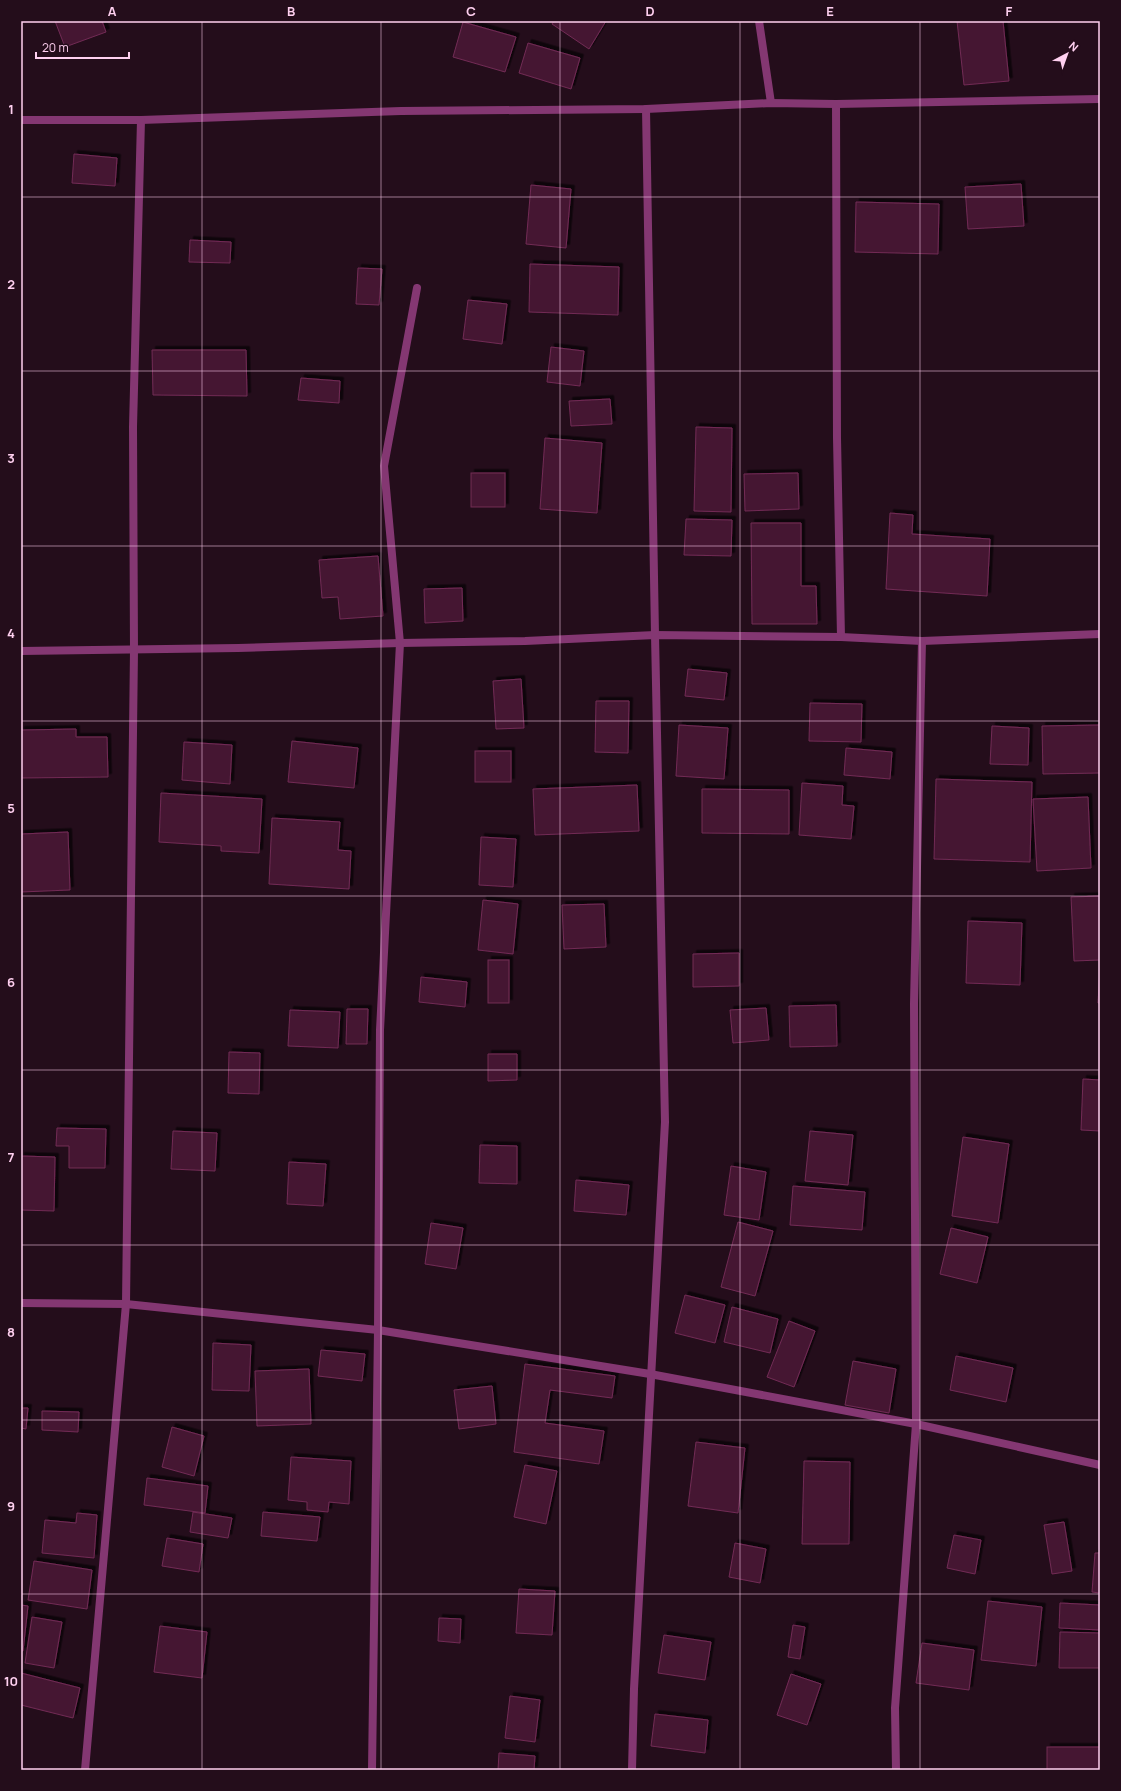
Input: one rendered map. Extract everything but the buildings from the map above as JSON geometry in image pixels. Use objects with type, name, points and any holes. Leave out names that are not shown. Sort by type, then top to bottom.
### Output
[{"type":"street","points":[[759,21],[771,102]]},
{"type":"street","points":[[21,120],[141,120],[401,111],[646,109],[771,102],[836,104],[1100,99]]},
{"type":"street","points":[[836,104],[837,438],[841,637]]},
{"type":"street","points":[[632,1770],[634,1689],[650,1374],[665,1122],[646,109]]},
{"type":"street","points":[[85,1770],[126,1304],[134,650],[134,427],[141,120]]},
{"type":"street","points":[[372,1770],[378,1330],[380,1030],[400,643],[384,466],[417,288]]},
{"type":"street","points":[[21,651],[134,650],[525,641],[655,635],[841,637],[922,641],[1100,634]]},
{"type":"street","points":[[896,1770],[895,1708],[916,1424],[914,1004],[922,641]]},
{"type":"street","points":[[21,1303],[126,1304],[378,1330],[650,1374],[916,1424],[1100,1465]]}]
